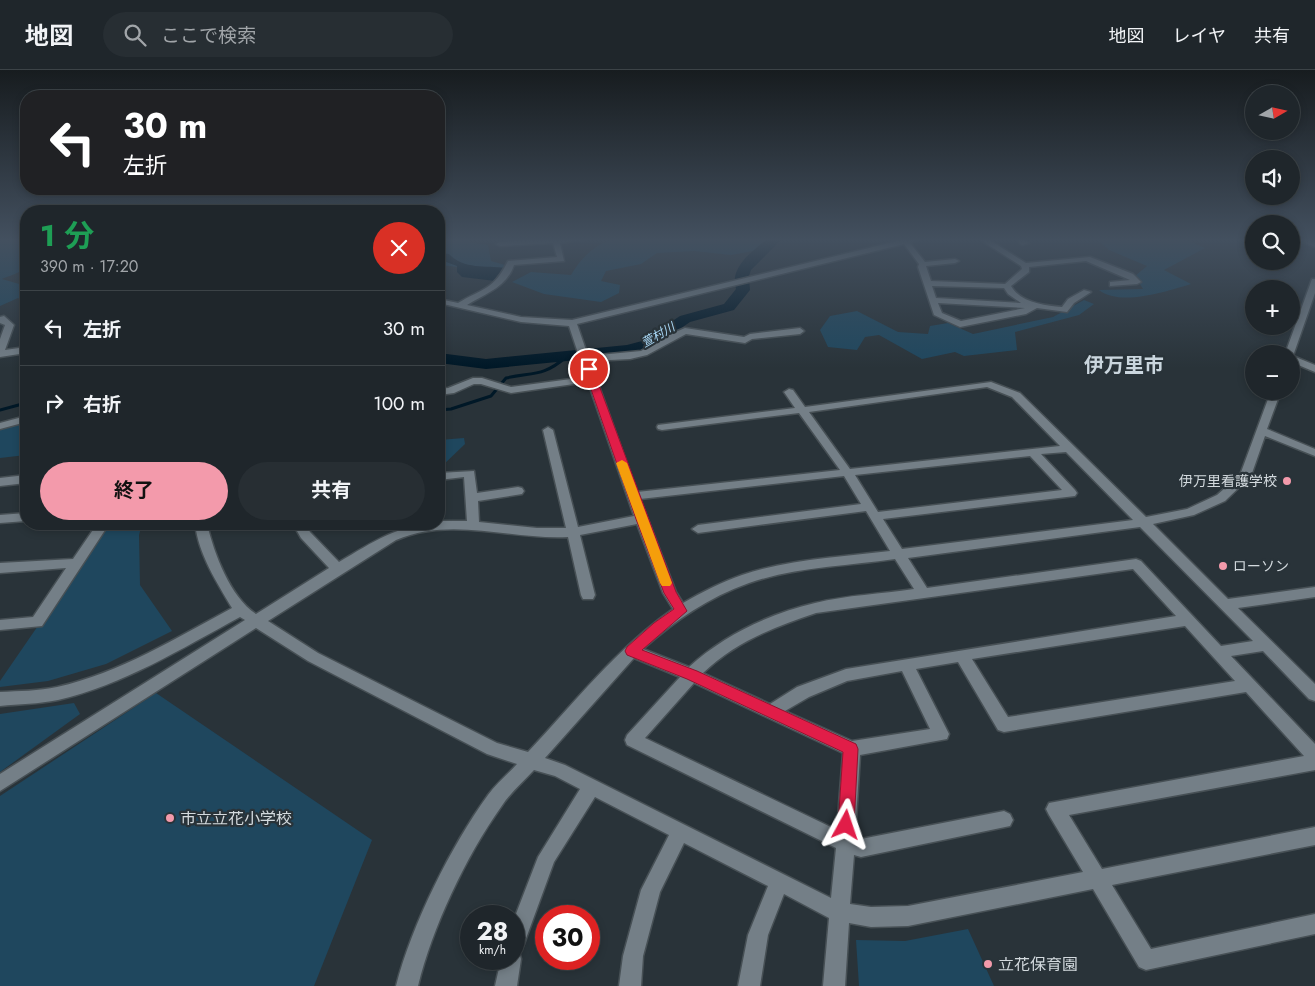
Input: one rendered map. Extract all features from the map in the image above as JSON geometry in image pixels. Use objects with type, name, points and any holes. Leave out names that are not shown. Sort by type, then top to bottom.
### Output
[{"type":"street","points":[[459,306],[472,297],[485,293],[499,282]]},
{"type":"street","points":[[445,302],[526,320],[572,323],[742,282]]},
{"type":"street","points":[[1012,282],[1007,286],[928,282],[938,315],[960,324],[1026,310],[1034,306]]},
{"type":"street","points":[[1113,284],[1137,282]]},
{"type":"street","points":[[1293,345],[1315,282]]},
{"type":"street","points":[[1007,286],[1009,292],[1034,306]]},
{"type":"street","points":[[934,300],[1034,306],[1064,310],[1071,301],[1088,292]]},
{"type":"street","points":[[0,320],[4,319],[10,326],[0,353],[20,351]]},
{"type":"street","points":[[572,323],[633,496],[670,593],[681,611]]},
{"type":"street","points":[[583,354],[644,353],[660,346],[679,333],[685,332],[745,340],[750,337],[800,332]]},
{"type":"street","points":[[1300,362],[1315,369]]},
{"type":"street","points":[[445,391],[473,381],[482,381],[511,390],[592,379]]},
{"type":"street","points":[[662,427],[988,384],[1016,395],[1315,694]]},
{"type":"street","points":[[788,392],[847,472],[923,592]]},
{"type":"street","points":[[407,986],[414,958],[452,872],[495,800],[632,651],[658,627],[681,611],[705,597],[746,579],[799,567],[1144,522],[1190,512],[1221,498],[1245,476],[1273,400]]},
{"type":"street","points":[[0,426],[20,421]]},
{"type":"street","points":[[548,430],[588,595]]},
{"type":"street","points":[[1262,430],[1315,452]]},
{"type":"street","points":[[633,496],[1070,448]]},
{"type":"street","points":[[698,529],[1071,493],[1033,452]]},
{"type":"street","points":[[445,475],[470,473],[473,524]]},
{"type":"street","points":[[0,482],[20,480]]},
{"type":"street","points":[[471,498],[518,491]]},
{"type":"street","points":[[0,519],[20,517]]},
{"type":"street","points":[[445,525],[473,524],[554,533],[573,532],[642,519]]},
{"type":"street","points":[[0,625],[37,622],[99,530]]},
{"type":"street","points":[[202,530],[205,545],[218,573],[240,610],[313,657],[485,745],[559,770],[839,912],[871,917],[908,916],[1315,836]]},
{"type":"street","points":[[302,530],[338,569]]},
{"type":"street","points":[[0,783],[402,530]]},
{"type":"street","points":[[0,568],[76,563]]},
{"type":"street","points":[[1004,820],[861,848],[844,842],[633,740],[692,675],[729,644],[771,622],[814,608],[1136,564],[1315,756]]},
{"type":"street","points":[[1226,604],[1315,592]]},
{"type":"street","points":[[0,699],[57,694],[109,678],[240,610]]},
{"type":"street","points":[[771,711],[803,692],[846,676],[962,655],[1188,620]]},
{"type":"street","points":[[1219,652],[1266,645]]},
{"type":"street","points":[[632,651],[692,675],[851,749],[941,734],[906,665]]},
{"type":"street","points":[[962,655],[1004,725],[1249,685]]},
{"type":"street","points":[[834,986],[851,749]]},
{"type":"street","points":[[1315,762],[1055,810],[1146,960],[1315,924]]},
{"type":"street","points":[[525,915],[547,857],[591,787]]},
{"type":"street","points":[[630,986],[633,956],[651,890],[680,832]]},
{"type":"street","points":[[749,986],[758,936],[779,882]]},
{"type":"street","points":[[506,986],[509,970]]},
{"type":"shaded area","points":[[0,282],[20,284],[20,299],[18,298],[0,306]]},
{"type":"shaded area","points":[[512,282],[605,282],[620,285],[619,293],[601,302],[544,294]]},
{"type":"shaded area","points":[[1139,282],[1187,282],[1191,284],[1144,296],[1131,297],[1108,295],[1099,290],[1143,289]]},
{"type":"shaded area","points":[[1084,300],[1094,304],[1079,315],[1015,332],[1017,350],[964,356],[955,352],[922,359],[879,335],[865,337],[857,350],[828,347],[820,330],[830,316],[857,311],[898,332],[928,334],[930,326],[948,323],[973,334],[1053,317]]},
{"type":"shaded area","points":[[20,423],[20,456],[0,458],[0,428]]},
{"type":"shaded area","points":[[464,438],[465,444],[445,463],[445,440]]},
{"type":"shaded area","points":[[104,530],[140,530],[140,585],[172,631],[106,664],[48,681],[0,687],[0,681]]},
{"type":"shaded area","name":"市立立花小学校","points":[[156,693],[372,840],[314,986],[0,986],[0,796]]},
{"type":"shaded area","points":[[74,703],[80,714],[0,772],[0,714]]},
{"type":"shaded area","points":[[968,929],[994,986],[859,986],[856,940],[905,941]]},
{"type":"waterway","name":"萱村川","points":[[445,359],[486,364],[629,350],[648,344],[685,319],[729,307],[743,290],[742,282]]},
{"type":"waterway","points":[[445,410],[491,396],[506,378],[538,373],[551,368],[566,357],[564,359]]},
{"type":"waterway","points":[[0,410],[20,405]]},
{"type":"slow traffic","points":[[622,463],[666,583]]},
{"type":"place","name":"伊万里看護学校","points":[[1287,481]]},
{"type":"place","name":"ローソン","points":[[1223,566]]},
{"type":"place","name":"市立立花小学校","points":[[170,818]]},
{"type":"place","name":"立花保育園","points":[[988,964]]},
{"type":"district","name":"伊万里市","points":[[1124,365]]},
{"type":"route","points":[[589,369],[670,593],[681,611],[658,627],[632,651],[692,675],[851,749],[846,825]]}]
